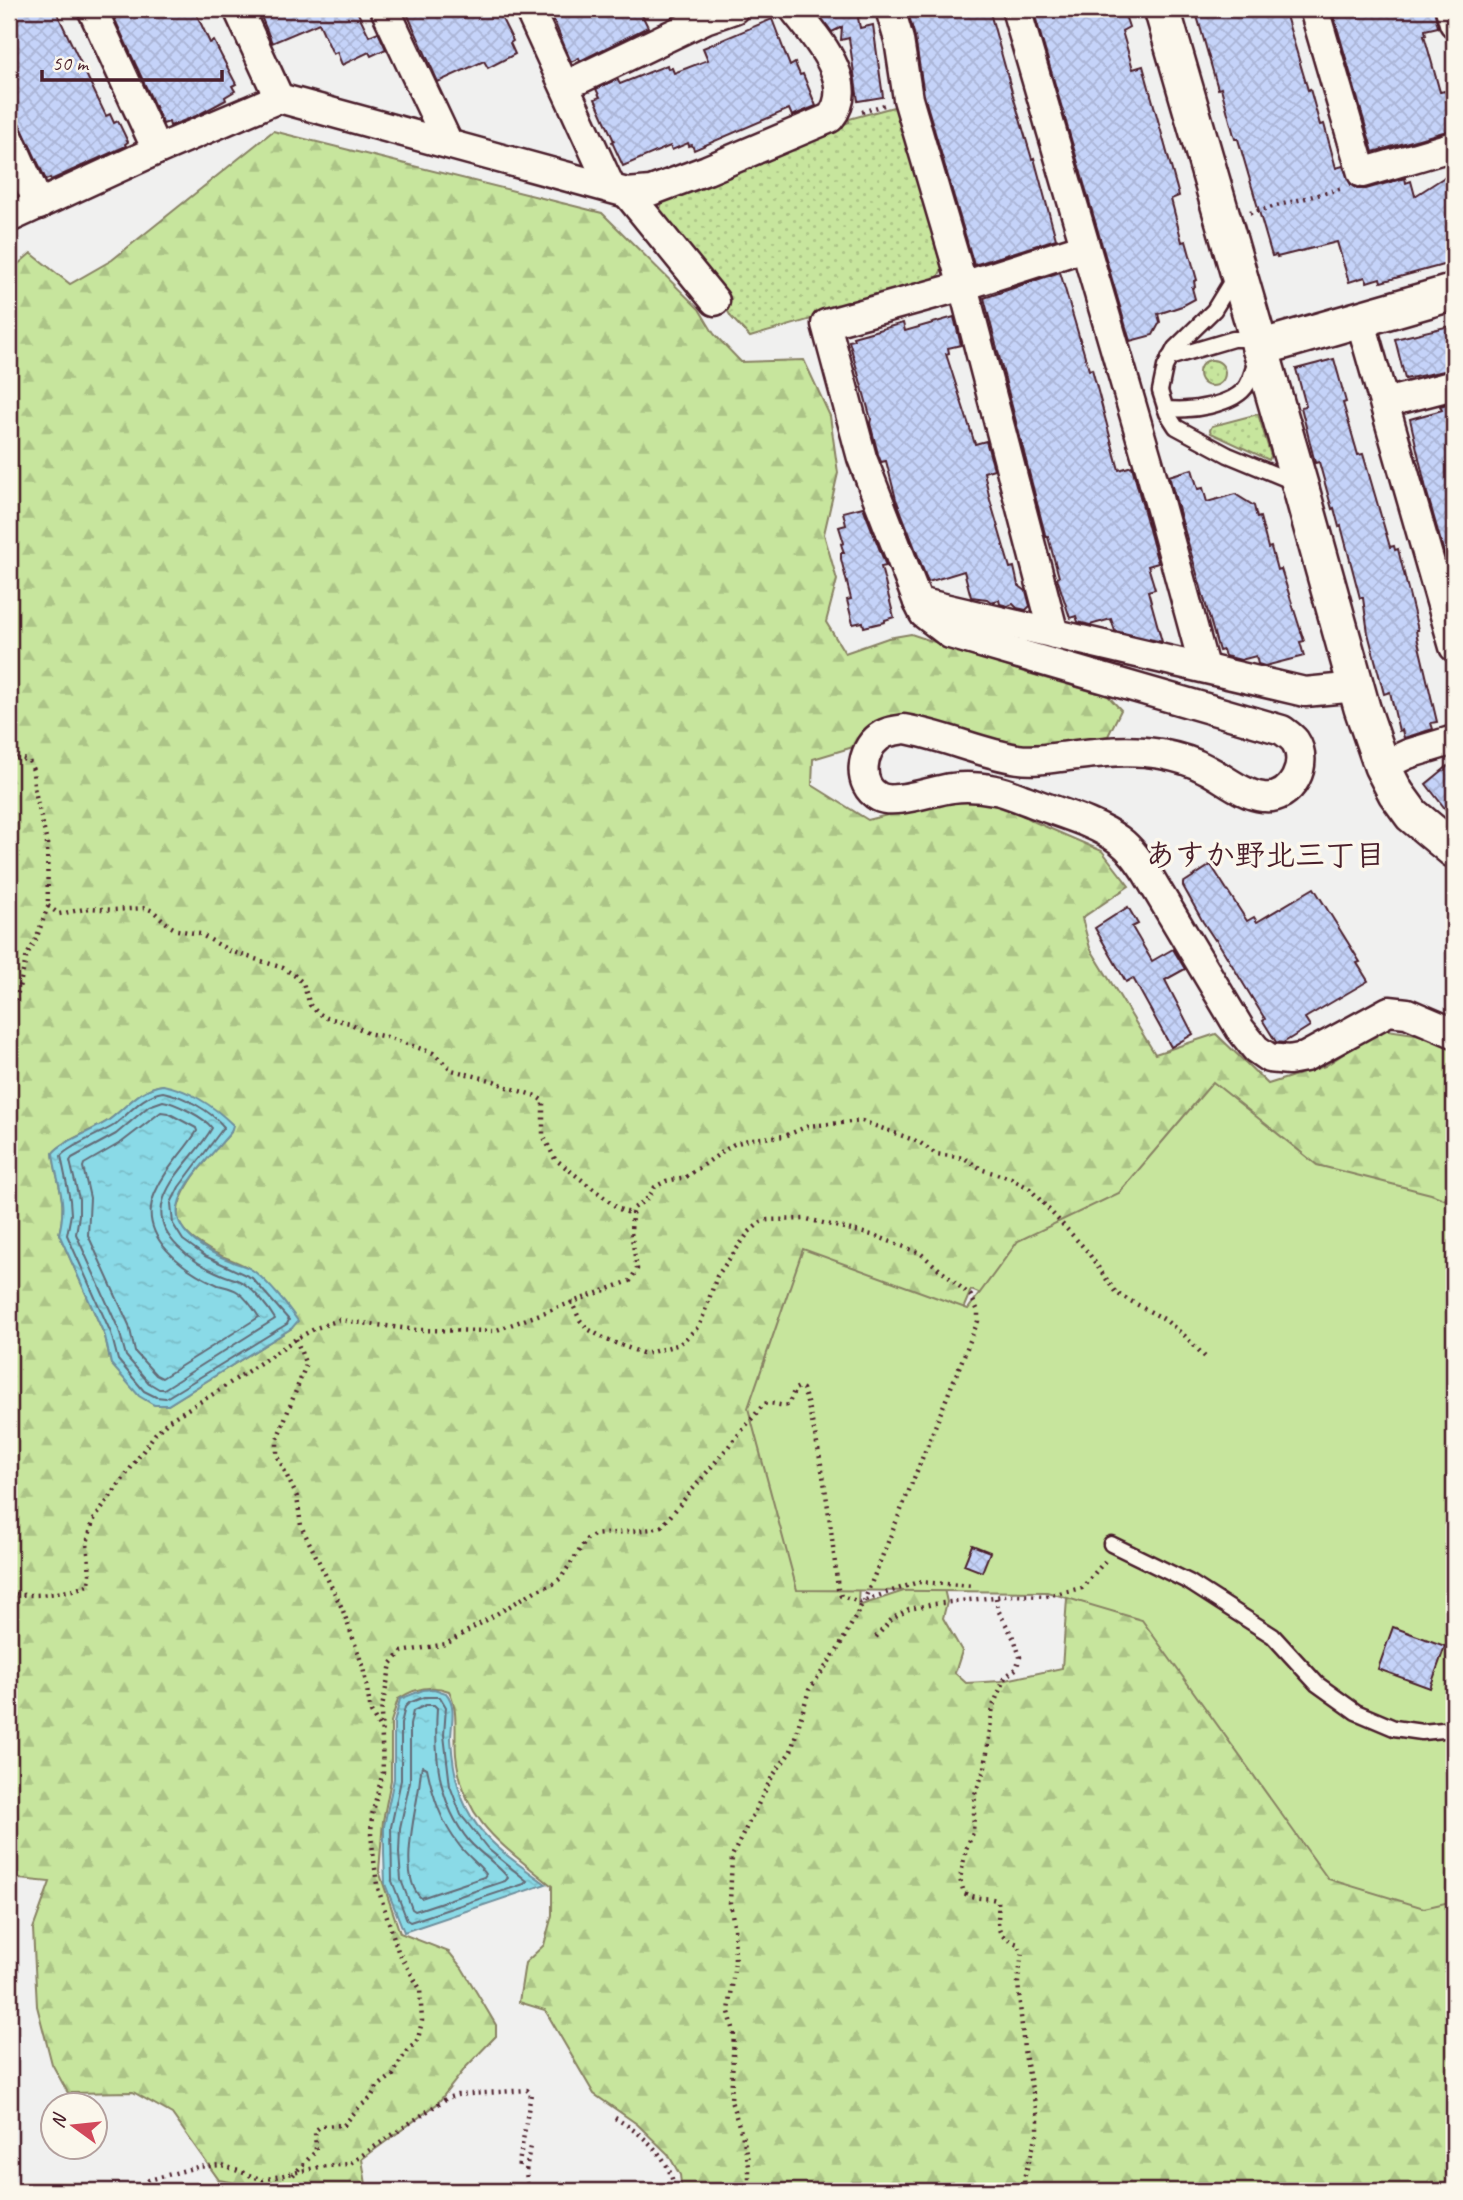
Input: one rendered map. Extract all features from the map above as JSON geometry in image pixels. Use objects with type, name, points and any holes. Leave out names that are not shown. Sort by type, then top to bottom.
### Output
[{"type":"street","points":[[92,9],[157,150]]},
{"type":"street","points":[[239,9],[279,98]]},
{"type":"street","points":[[385,9],[448,143]]},
{"type":"street","points":[[529,9],[619,191],[715,301]]},
{"type":"street","points":[[565,86],[693,14],[734,9]]},
{"type":"street","points":[[9,218],[279,98],[619,191],[651,191],[830,118],[837,110],[839,81],[828,56],[794,9]]},
{"type":"street","points":[[890,9],[908,99],[963,285],[1054,634]]},
{"type":"street","points":[[1016,9],[1149,465],[1204,667]]},
{"type":"street","points":[[1162,9],[1382,766],[1396,793],[1412,815],[1454,850]]},
{"type":"street","points":[[1314,9],[1362,173],[1454,146]]},
{"type":"street","points":[[1450,9],[1454,23]]},
{"type":"street","points":[[9,138],[39,205]]},
{"type":"street","points":[[1085,247],[826,324],[862,458],[918,601],[924,614],[950,634],[1282,730],[1295,741],[1300,772],[1292,785],[1279,796],[1264,797],[1250,793],[1182,758],[1126,750],[1042,760],[1018,759],[904,729],[887,732],[877,738],[869,748],[863,762],[869,788],[878,796],[891,800],[942,789],[974,786],[998,790],[1088,824],[1118,839],[1131,850],[1147,873],[1240,1029],[1256,1049],[1269,1058],[1305,1057],[1389,1011],[1406,1013],[1454,1033]]},
{"type":"street","points":[[1260,348],[1454,292]]},
{"type":"street","points":[[1360,319],[1454,647]]},
{"type":"street","points":[[1385,403],[1454,385]]},
{"type":"street","points":[[918,601],[1305,692],[1357,687]]},
{"type":"street","points":[[1382,766],[1408,754],[1454,740]]},
{"type":"lane","points":[[1237,272],[1214,310],[1175,348],[1169,358],[1160,391],[1165,408],[1176,427],[1228,455],[1300,485]]},
{"type":"lane","points":[[1165,408],[1179,412],[1234,399],[1247,385],[1260,348],[1247,339],[1233,339],[1169,358]]},
{"type":"lane","points":[[1111,1544],[1189,1582],[1273,1636],[1317,1684],[1356,1712],[1394,1728],[1422,1732],[1454,1730]]},
{"type":"path","points":[[837,110],[848,115],[908,99]]},
{"type":"path","points":[[1243,215],[1350,186],[1362,173]]},
{"type":"path","points":[[9,760],[19,758],[29,761],[33,770],[34,787],[47,843],[48,906],[36,942],[27,955],[16,1000],[9,1007]]},
{"type":"path","points":[[48,906],[60,914],[90,908],[146,908],[177,930],[200,934],[230,951],[283,968],[303,984],[310,1005],[327,1018],[350,1023],[367,1033],[433,1053],[452,1070],[487,1078],[536,1096],[543,1101],[543,1135],[555,1159],[605,1199],[632,1214]]},
{"type":"path","points":[[9,1592],[17,1595],[45,1593],[81,1589],[89,1584],[87,1543],[93,1521],[155,1434],[169,1420],[296,1339],[339,1320],[417,1330],[494,1331],[630,1281],[636,1269],[631,1232],[632,1214],[634,1208],[648,1198],[655,1188],[666,1181],[686,1177],[734,1144],[751,1139],[785,1136],[808,1126],[862,1121],[919,1142],[936,1154],[964,1158],[983,1170],[1011,1178],[1030,1189],[1087,1251],[1116,1293],[1164,1319],[1208,1359]]},
{"type":"path","points":[[571,1301],[580,1320],[588,1329],[607,1340],[645,1353],[680,1344],[700,1325],[717,1276],[748,1232],[768,1220],[807,1219],[876,1236],[920,1253],[971,1296],[978,1311],[978,1321],[864,1601],[838,1649],[809,1690],[791,1751],[772,1777],[732,1856],[730,1903],[735,1961],[729,2012],[734,2032],[731,2101],[750,2166],[749,2191]]},
{"type":"path","points":[[296,1339],[306,1365],[277,1439],[277,1455],[298,1497],[301,1526],[342,1608],[355,1641],[371,1712],[380,1729]]},
{"type":"path","points":[[293,2175],[316,2151],[315,2131],[321,2126],[344,2125],[351,2115],[370,2099],[377,2087],[393,2075],[402,2058],[418,2039],[422,2021],[420,1989],[398,1951],[377,1885],[372,1835],[372,1815],[383,1772],[380,1712],[391,1664],[402,1652],[446,1644],[536,1591],[553,1584],[561,1578],[587,1539],[594,1535],[653,1530],[662,1526],[764,1404],[768,1402],[788,1405],[799,1387],[803,1389],[810,1411],[824,1478],[841,1596],[860,1602],[918,1582],[973,1586]]},
{"type":"path","points":[[876,1637],[892,1619],[909,1609],[1013,1595],[1045,1596],[1082,1588],[1103,1564],[1111,1544]]},
{"type":"path","points":[[996,1598],[998,1610],[1015,1641],[1020,1657],[1016,1669],[1005,1677],[993,1706],[985,1768],[975,1794],[973,1833],[966,1849],[960,1879],[964,1893],[974,1898],[993,1898],[999,1901],[996,1924],[1000,1933],[1007,1940],[1018,1944],[1022,1952],[1018,1982],[1024,2050],[1038,2118],[1038,2131],[1024,2178],[1025,2191]]},
{"type":"path","points":[[138,2191],[149,2180],[197,2166],[222,2165],[263,2180],[318,2167],[349,2164],[447,2098],[527,2090],[531,2094],[518,2169]]},
{"type":"path","points":[[615,2118],[637,2131],[668,2165],[674,2191]]},
{"type":"path","points":[[528,2191],[526,2171],[530,2146]]},
{"type":"green space","points":[[897,106],[942,269],[935,283],[750,337],[731,317],[721,299],[727,293],[659,214],[663,197],[705,183],[849,122],[849,119]]},
{"type":"green space","points":[[273,131],[602,213],[699,309],[714,334],[741,362],[804,360],[830,416],[838,473],[824,534],[837,580],[826,622],[845,653],[888,638],[911,634],[1024,672],[1108,696],[1121,710],[1108,736],[1076,744],[1016,746],[923,720],[891,715],[853,747],[813,759],[812,785],[868,820],[943,801],[1002,803],[1035,822],[1102,851],[1129,886],[1082,918],[1090,948],[1155,1054],[1216,1034],[1268,1084],[1325,1066],[1381,1029],[1435,1037],[1454,1048],[1454,1228],[1017,1308],[971,1290],[860,1555],[858,1606],[919,1586],[944,1589],[947,1602],[943,1618],[962,1651],[955,1673],[966,1683],[1001,1681],[1062,1668],[1068,1585],[1454,1744],[1454,2191],[682,2191],[680,2175],[668,2154],[637,2124],[594,2094],[545,2010],[519,2002],[525,1963],[544,1945],[552,1915],[552,1886],[502,1845],[477,1816],[467,1799],[456,1755],[452,1698],[449,1691],[436,1688],[417,1690],[398,1699],[391,1722],[391,1780],[383,1821],[379,1871],[400,1933],[449,1952],[462,1968],[496,2025],[496,2036],[467,2066],[437,2104],[362,2159],[367,2191],[285,2191],[219,2180],[172,2114],[133,2092],[67,2092],[52,2064],[37,2006],[33,1929],[50,1882],[9,1878],[9,272],[31,253],[70,284],[112,260]],"holes":[[[163,1085],[231,1132],[205,1162],[181,1200],[179,1222],[188,1235],[201,1244],[258,1275],[292,1328],[168,1405],[111,1364],[105,1336],[59,1234],[62,1202],[53,1153],[64,1144],[109,1120],[147,1090]]]},
{"type":"green space","points":[[1212,360],[1221,364],[1225,373],[1221,382],[1212,386],[1203,382],[1199,373],[1203,364]]},
{"type":"green space","points":[[1258,414],[1271,456],[1269,460],[1211,433],[1212,426]]},
{"type":"green space","points":[[1213,1082],[1317,1165],[1431,1194],[1454,1203],[1454,1901],[1424,1908],[1328,1879],[1142,1620],[1047,1592],[797,1590],[748,1408],[803,1249],[968,1309],[1018,1241],[1119,1193]]},
{"type":"water","points":[[163,1085],[201,1100],[233,1125],[231,1132],[186,1188],[178,1207],[181,1226],[204,1248],[255,1272],[278,1295],[298,1321],[292,1328],[168,1405],[154,1405],[139,1396],[111,1364],[105,1336],[59,1234],[62,1202],[53,1153],[63,1144],[109,1120],[140,1094]]},
{"type":"water","points":[[434,1689],[446,1693],[451,1703],[454,1767],[467,1809],[490,1840],[546,1884],[404,1932],[385,1884],[384,1826],[394,1779],[394,1723],[400,1699],[423,1690]]},
{"type":"building","points":[[9,9],[55,9],[106,116],[110,114],[114,123],[118,121],[128,142],[126,146],[46,180],[9,95]]},
{"type":"building","points":[[110,9],[194,9],[210,43],[214,41],[236,84],[232,86],[235,91],[225,97],[226,100],[196,116],[170,126],[169,122],[163,124]]},
{"type":"building","points":[[258,9],[356,9],[369,36],[378,32],[386,49],[371,56],[369,52],[342,65],[337,52],[333,54],[319,23],[272,43]]},
{"type":"building","points":[[405,9],[497,9],[513,41],[510,43],[515,54],[488,68],[484,61],[438,82]]},
{"type":"building","points":[[549,9],[639,9],[648,27],[580,61],[579,58],[571,62]]},
{"type":"building","points":[[815,9],[874,9],[858,18],[860,28],[873,25],[883,97],[858,101],[849,38],[841,40],[842,27],[832,32]]},
{"type":"building","points":[[907,9],[989,9],[1056,239],[974,265],[924,95],[915,37]]},
{"type":"building","points":[[1033,9],[1123,9],[1129,27],[1122,31],[1133,69],[1143,66],[1179,196],[1171,199],[1182,242],[1186,241],[1197,280],[1192,288],[1195,299],[1158,314],[1160,322],[1153,335],[1130,341]]},
{"type":"building","points":[[1195,9],[1284,9],[1308,90],[1310,89],[1320,125],[1324,124],[1336,168],[1343,166],[1351,185],[1357,189],[1405,178],[1406,183],[1411,181],[1415,196],[1454,171],[1454,235],[1447,237],[1454,262],[1381,282],[1380,278],[1367,282],[1365,277],[1349,282],[1337,242],[1272,256],[1238,139],[1235,139],[1221,88],[1218,89]]},
{"type":"building","points":[[1364,9],[1434,9],[1438,27],[1425,30],[1424,35],[1440,92],[1445,91],[1454,129],[1373,152],[1334,17]]},
{"type":"building","points":[[772,19],[790,66],[795,63],[800,75],[803,74],[816,106],[792,116],[789,109],[694,150],[688,143],[672,150],[670,146],[623,166],[595,99],[600,97],[596,89],[617,79],[620,84],[667,65],[674,73],[708,60],[703,48]]},
{"type":"building","points":[[1060,272],[1089,370],[1092,369],[1119,470],[1132,466],[1158,563],[1148,566],[1155,589],[1148,591],[1162,642],[1115,631],[1111,619],[1090,625],[1078,622],[1076,616],[1070,618],[1057,578],[1059,577],[1045,534],[984,298]]},
{"type":"building","points":[[954,317],[961,345],[948,348],[949,353],[946,354],[975,444],[986,441],[994,469],[984,472],[990,500],[1010,568],[1014,567],[1018,585],[1026,591],[1030,606],[1026,610],[1013,604],[1000,604],[999,600],[991,602],[971,597],[964,571],[928,582],[896,499],[886,461],[881,462],[878,454],[849,341],[854,340],[853,337],[903,323],[905,331]]},
{"type":"building","points":[[1454,325],[1454,369],[1405,379],[1395,339]]},
{"type":"building","points":[[1334,359],[1358,455],[1363,454],[1390,547],[1398,549],[1437,722],[1431,723],[1433,729],[1404,738],[1402,730],[1399,731],[1390,692],[1384,694],[1368,633],[1363,598],[1360,598],[1341,526],[1339,527],[1334,508],[1332,509],[1319,462],[1315,463],[1301,407],[1306,406],[1296,369]]},
{"type":"building","points":[[1454,402],[1454,573],[1450,574],[1410,419],[1442,410],[1440,406]]},
{"type":"building","points":[[1192,469],[1198,489],[1203,488],[1207,502],[1235,494],[1254,506],[1257,518],[1260,517],[1268,548],[1271,547],[1277,570],[1281,569],[1304,641],[1300,642],[1304,656],[1265,666],[1258,664],[1256,656],[1241,660],[1225,656],[1223,650],[1219,651],[1169,476]]},
{"type":"building","points":[[863,507],[886,566],[881,567],[894,617],[864,627],[863,622],[853,624],[847,600],[851,599],[841,559],[841,553],[844,553],[841,544],[844,543],[839,527],[846,525],[843,512]]},
{"type":"building","points":[[1454,761],[1454,820],[1426,784]]},
{"type":"building","points":[[1211,865],[1247,921],[1254,917],[1257,922],[1314,888],[1360,962],[1357,963],[1368,981],[1305,1018],[1310,1026],[1283,1043],[1276,1042],[1263,1021],[1265,1019],[1183,886],[1183,883]]},
{"type":"building","points":[[1128,907],[1138,924],[1132,927],[1152,961],[1173,949],[1185,969],[1165,980],[1193,1034],[1171,1047],[1133,978],[1126,982],[1095,928]]},
{"type":"building","points":[[972,1545],[990,1552],[982,1572],[964,1565]]},
{"type":"building","points":[[1393,1627],[1445,1646],[1430,1688],[1378,1669]]},
{"type":"district","name":"あすか野北三丁目","points":[[1265,855]]}]
